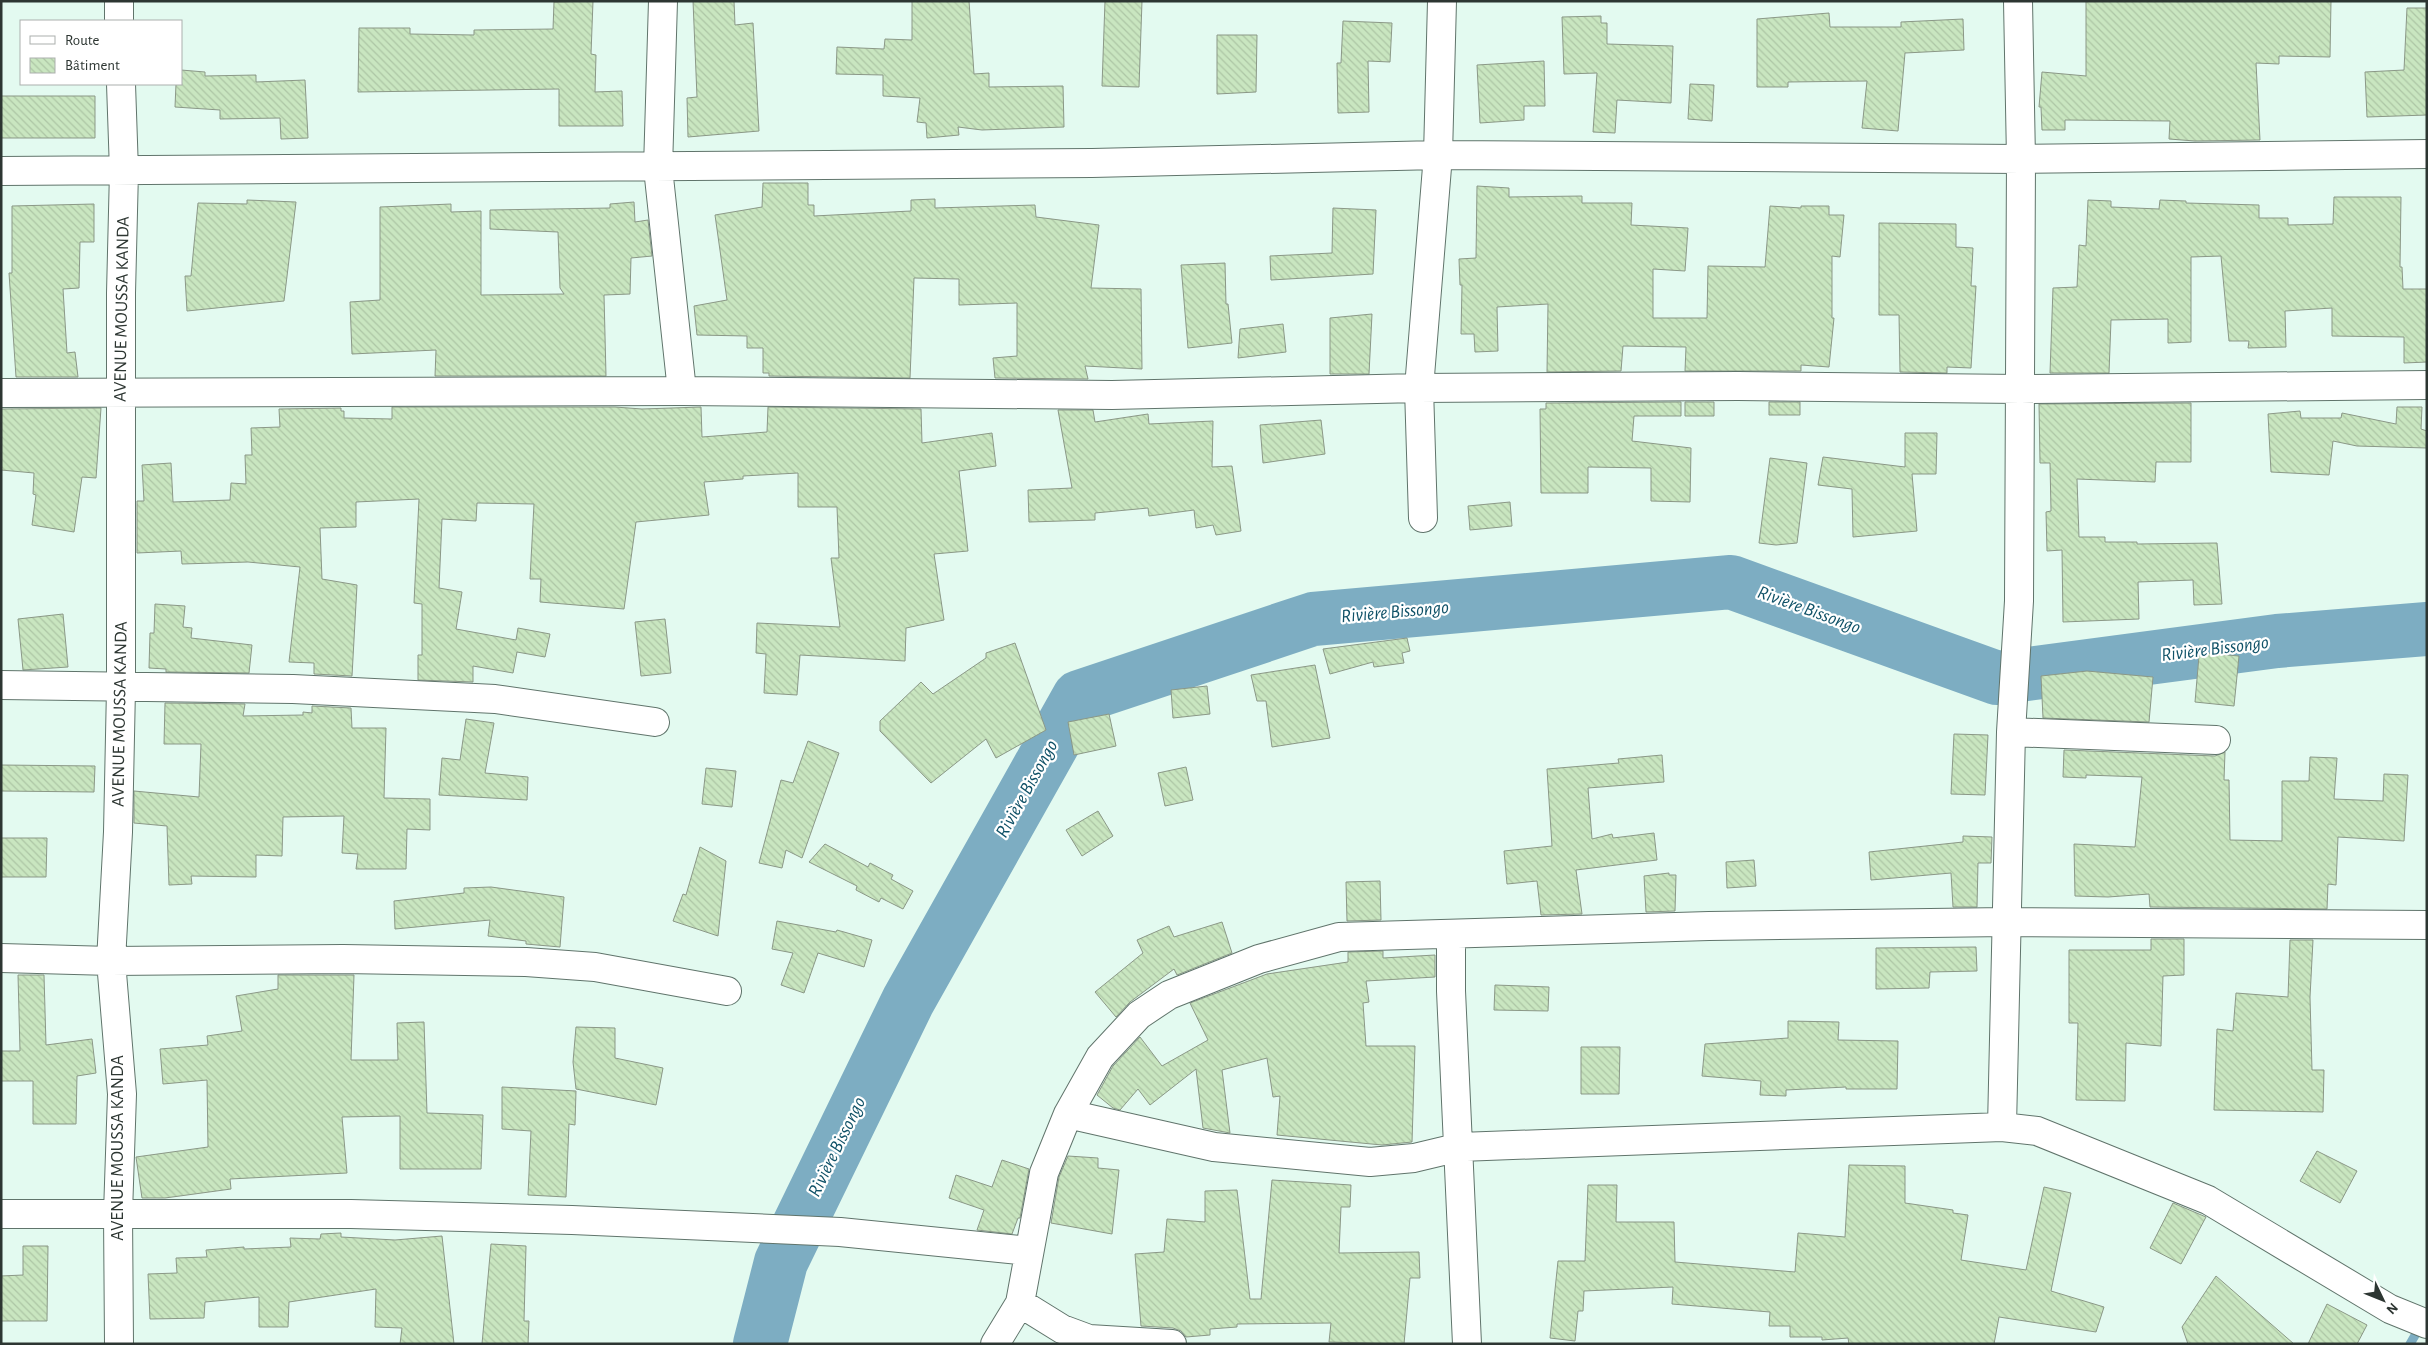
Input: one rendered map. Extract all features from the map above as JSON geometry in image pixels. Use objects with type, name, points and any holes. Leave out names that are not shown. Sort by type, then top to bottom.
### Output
[{"type":"street","points":[[119,1],[119,20]]},
{"type":"street","points":[[663,1],[658,168],[682,391]]},
{"type":"street","points":[[1423,518],[1419,388],[1438,155],[1442,1]]},
{"type":"street","points":[[2002,1127],[2011,732],[2019,602],[2021,158],[2018,1]]},
{"type":"street","name":"AVENUE MOUSSA KANDA","points":[[119,1344],[118,1213],[122,1094],[110,961],[118,832],[122,688],[120,394],[124,171],[121,85]]},
{"type":"street","points":[[1,172],[1092,163],[1438,155],[2021,158],[2427,154]]},
{"type":"street","points":[[1,393],[682,391],[1112,395],[1419,388],[1738,386],[2021,389],[2427,385]]},
{"type":"street","points":[[1,685],[293,690],[495,699],[655,722]]},
{"type":"street","points":[[2011,732],[2216,740]]},
{"type":"street","points":[[995,1344],[1020,1303],[1044,1173],[1068,1114],[1100,1057],[1139,1015],[1169,994],[1259,959],[1339,937],[1709,926],[2006,922],[2426,925]]},
{"type":"street","points":[[1451,935],[1451,991],[1460,1147],[1467,1344]]},
{"type":"street","points":[[1,958],[110,961],[343,959],[526,962],[595,966],[727,991]]},
{"type":"street","points":[[1068,1114],[1214,1147],[1370,1162],[1414,1158],[1460,1147],[2002,1127],[2037,1131],[2208,1200],[2390,1309],[2427,1324]]},
{"type":"street","points":[[1,1214],[351,1214],[582,1220],[840,1232],[1029,1251]]},
{"type":"street","points":[[1020,1303],[1062,1329],[1089,1339],[1172,1344]]},
{"type":"building","points":[[593,1],[591,54],[596,55],[595,92],[622,91],[623,126],[559,126],[559,89],[358,92],[359,28],[410,28],[410,34],[474,35],[474,30],[553,29],[554,2]]},
{"type":"building","points":[[693,1],[734,1],[735,25],[753,23],[759,131],[688,137],[687,98],[697,97]]},
{"type":"building","points":[[912,1],[969,1],[974,74],[989,73],[989,87],[1063,86],[1064,127],[982,130],[958,127],[959,135],[927,138],[926,123],[917,122],[920,98],[883,96],[883,75],[836,74],[837,47],[884,49],[885,39],[912,40]]},
{"type":"building","points":[[1105,1],[1142,1],[1139,87],[1102,86]]},
{"type":"building","points":[[2086,1],[2331,1],[2330,57],[2279,56],[2279,64],[2256,63],[2260,140],[2195,141],[2169,139],[2170,121],[2065,120],[2065,130],[2042,130],[2041,107],[2039,107],[2042,72],[2086,76]]},
{"type":"building","points":[[2407,8],[2427,8],[2427,115],[2367,117],[2365,72],[2404,70]]},
{"type":"building","points":[[1829,13],[1830,27],[1901,27],[1901,22],[1963,19],[1964,50],[1905,53],[1898,131],[1862,128],[1867,81],[1788,82],[1788,87],[1757,87],[1757,19]]},
{"type":"building","points":[[1601,16],[1601,23],[1607,23],[1607,44],[1673,46],[1671,103],[1617,100],[1615,133],[1593,132],[1597,73],[1564,74],[1562,17]]},
{"type":"building","points":[[1343,21],[1392,23],[1390,62],[1368,61],[1369,112],[1338,113],[1337,63],[1341,63]]},
{"type":"building","points":[[1217,35],[1257,35],[1256,92],[1217,94]]},
{"type":"building","points":[[1544,61],[1545,106],[1524,106],[1524,120],[1480,123],[1477,65]]},
{"type":"building","points":[[182,70],[205,72],[205,76],[256,75],[256,82],[305,80],[308,138],[281,139],[280,118],[220,119],[220,110],[175,107],[176,85],[182,85]]},
{"type":"building","points":[[1690,84],[1714,85],[1712,121],[1688,119]]},
{"type":"building","points":[[1,96],[95,96],[95,138],[1,138]]},
{"type":"building","points":[[763,183],[808,183],[808,205],[814,205],[814,216],[911,211],[911,200],[935,199],[935,208],[1035,205],[1036,217],[1099,225],[1091,288],[1141,289],[1142,369],[1085,366],[1088,379],[995,378],[993,358],[1017,356],[1017,303],[959,305],[959,279],[914,278],[910,378],[769,376],[769,373],[763,373],[763,348],[747,348],[747,336],[697,335],[694,306],[727,300],[715,215],[762,207]]},
{"type":"building","points":[[1477,186],[1509,188],[1509,197],[1582,196],[1582,203],[1632,203],[1631,225],[1688,228],[1685,271],[1653,269],[1653,318],[1707,318],[1708,266],[1765,267],[1770,206],[1801,208],[1801,206],[1829,206],[1829,215],[1844,215],[1840,257],[1832,256],[1832,318],[1834,318],[1829,367],[1801,365],[1801,371],[1685,371],[1686,347],[1623,346],[1621,371],[1547,372],[1548,304],[1497,307],[1498,351],[1475,352],[1474,334],[1461,334],[1462,285],[1460,285],[1459,259],[1476,258]]},
{"type":"building","points":[[2334,197],[2401,197],[2400,267],[2402,267],[2403,289],[2427,289],[2427,362],[2404,363],[2404,337],[2332,336],[2332,308],[2285,311],[2286,347],[2248,348],[2249,341],[2229,341],[2221,256],[2191,257],[2191,342],[2168,343],[2168,319],[2111,320],[2109,373],[2050,373],[2053,288],[2077,287],[2079,245],[2086,246],[2088,200],[2111,201],[2111,207],[2159,209],[2160,200],[2186,201],[2186,203],[2259,205],[2259,218],[2288,218],[2288,225],[2333,224]]},
{"type":"building","points":[[247,200],[296,202],[284,301],[187,311],[185,276],[191,276],[198,203],[247,204]]},
{"type":"building","points":[[634,202],[635,222],[648,220],[652,256],[631,258],[630,294],[604,295],[606,376],[435,376],[436,350],[352,354],[350,302],[380,300],[380,207],[451,204],[451,212],[481,211],[481,295],[564,294],[560,288],[558,232],[490,229],[490,210],[610,208],[610,204]]},
{"type":"building","points":[[94,204],[94,242],[80,242],[79,288],[63,289],[67,353],[75,352],[78,377],[16,377],[9,273],[12,273],[12,206]]},
{"type":"building","points":[[1333,208],[1376,210],[1373,274],[1271,280],[1270,256],[1332,253]]},
{"type":"building","points":[[1879,223],[1956,224],[1956,247],[1973,248],[1971,286],[1976,286],[1971,368],[1947,367],[1947,373],[1900,372],[1899,315],[1879,315]]},
{"type":"building","points":[[1225,263],[1226,304],[1228,304],[1232,343],[1188,348],[1181,265]]},
{"type":"building","points":[[1372,314],[1369,374],[1330,374],[1330,318]]},
{"type":"building","points":[[1283,324],[1286,352],[1238,358],[1240,329]]},
{"type":"building","points":[[1681,402],[1681,416],[1634,416],[1632,441],[1691,448],[1690,502],[1651,501],[1651,468],[1588,467],[1588,493],[1541,493],[1540,409],[1546,409],[1546,403]]},
{"type":"building","points":[[1685,402],[1714,402],[1714,416],[1685,416]]},
{"type":"building","points":[[1769,402],[1800,402],[1800,415],[1769,415]]},
{"type":"building","points":[[2191,403],[2191,462],[2156,462],[2155,482],[2077,479],[2079,537],[2105,537],[2105,542],[2137,542],[2137,544],[2217,543],[2222,604],[2194,605],[2193,580],[2138,582],[2139,619],[2063,622],[2062,550],[2047,551],[2046,512],[2051,511],[2050,463],[2040,463],[2039,404]]},
{"type":"building","points":[[392,407],[615,407],[642,409],[701,407],[702,437],[767,432],[768,407],[921,409],[922,443],[992,433],[996,466],[959,471],[968,551],[934,554],[944,620],[906,628],[905,661],[800,655],[797,695],[764,693],[766,654],[756,653],[757,623],[840,627],[831,558],[839,558],[837,507],[798,507],[798,473],[743,476],[743,479],[704,482],[709,515],[636,522],[624,609],[540,602],[541,579],[530,579],[534,504],[477,503],[476,521],[442,519],[439,588],[462,592],[456,629],[516,640],[518,628],[550,634],[545,657],[517,652],[513,673],[473,666],[473,682],[418,680],[418,655],[422,655],[422,604],[414,603],[419,499],[356,502],[356,527],[320,528],[322,579],[357,585],[352,676],[314,674],[314,663],[289,662],[300,567],[248,562],[182,564],[181,551],[137,553],[137,501],[144,501],[142,465],[171,463],[173,502],[230,500],[231,483],[246,484],[245,455],[252,455],[251,428],[280,427],[279,409],[341,408],[341,411],[344,411],[344,418],[392,419]]},
{"type":"building","points":[[2397,407],[2422,407],[2421,429],[2427,431],[2427,448],[2357,446],[2333,441],[2329,475],[2271,472],[2268,414],[2300,411],[2301,418],[2341,418],[2342,413],[2396,424]]},
{"type":"building","points":[[101,408],[96,478],[82,477],[74,532],[32,525],[36,495],[33,494],[34,473],[1,470],[1,409]]},
{"type":"building","points":[[1058,410],[1093,410],[1095,422],[1148,414],[1149,424],[1213,421],[1212,467],[1232,466],[1241,531],[1216,535],[1213,525],[1196,528],[1194,510],[1149,516],[1148,508],[1095,513],[1095,520],[1029,522],[1028,490],[1072,488]]},
{"type":"building","points":[[1321,420],[1325,454],[1263,463],[1260,425]]},
{"type":"building","points":[[1905,433],[1937,433],[1936,474],[1912,474],[1917,531],[1853,537],[1852,489],[1818,485],[1823,457],[1905,467]]},
{"type":"building","points":[[1770,458],[1807,463],[1797,543],[1776,545],[1759,543]]},
{"type":"building","points":[[1510,502],[1512,526],[1470,530],[1468,506]]},
{"type":"building","points":[[155,604],[185,606],[183,627],[192,628],[191,638],[252,645],[249,673],[166,672],[166,669],[149,668],[150,633],[154,633]]},
{"type":"building","points":[[63,614],[68,667],[23,670],[18,619]]},
{"type":"building","points":[[665,619],[671,673],[641,676],[635,622]]},
{"type":"building","points":[[1407,638],[1410,651],[1402,653],[1404,663],[1374,667],[1373,662],[1330,674],[1323,649]]},
{"type":"building","points":[[1015,643],[1046,730],[996,758],[986,739],[931,783],[880,731],[880,721],[921,682],[933,694],[986,658],[986,653]]},
{"type":"building","points":[[2206,653],[2239,656],[2234,706],[2195,702],[2199,656],[2205,656]]},
{"type":"building","points":[[1315,665],[1330,738],[1272,747],[1266,701],[1257,701],[1251,675]]},
{"type":"building","points":[[2087,671],[2153,677],[2149,722],[2043,718],[2041,676]]},
{"type":"building","points":[[1207,686],[1210,714],[1173,718],[1171,690]]},
{"type":"building","points":[[165,703],[245,704],[243,716],[303,715],[303,712],[312,713],[312,706],[351,708],[352,728],[386,728],[384,798],[430,799],[430,830],[407,829],[406,869],[356,869],[358,854],[342,853],[344,816],[283,817],[282,856],[256,855],[256,877],[191,876],[192,884],[169,885],[167,826],[134,823],[134,791],[199,797],[201,744],[164,744]]},
{"type":"building","points":[[1109,714],[1116,746],[1074,755],[1068,722]]},
{"type":"building","points":[[466,719],[494,723],[485,773],[528,777],[527,800],[439,795],[442,758],[460,760]]},
{"type":"building","points":[[1954,734],[1988,735],[1985,795],[1951,794]]},
{"type":"building","points":[[808,741],[839,753],[802,858],[786,850],[782,868],[759,863],[781,780],[793,783]]},
{"type":"building","points":[[2064,750],[2215,756],[2225,752],[2224,780],[2229,780],[2230,840],[2282,841],[2282,781],[2309,781],[2310,757],[2337,758],[2334,799],[2383,801],[2384,774],[2408,775],[2404,841],[2338,837],[2336,885],[2328,884],[2327,909],[2150,907],[2149,894],[2108,897],[2075,896],[2074,844],[2135,847],[2142,777],[2086,775],[2086,778],[2063,777]]},
{"type":"building","points":[[1662,755],[1664,782],[1588,788],[1592,839],[1612,834],[1613,838],[1654,833],[1657,860],[1576,870],[1582,914],[1541,915],[1537,881],[1507,884],[1504,851],[1552,846],[1547,769],[1619,763],[1618,759]]},
{"type":"building","points":[[1,765],[95,766],[94,792],[1,791]]},
{"type":"building","points":[[1186,767],[1193,800],[1165,806],[1158,773]]},
{"type":"building","points":[[706,768],[736,771],[732,807],[702,804]]},
{"type":"building","points":[[1098,811],[1113,836],[1082,856],[1066,830]]},
{"type":"building","points":[[1963,836],[1992,837],[1991,863],[1978,863],[1977,907],[1953,907],[1951,873],[1871,880],[1869,852],[1963,842]]},
{"type":"building","points":[[1,838],[47,838],[46,877],[1,877]]},
{"type":"building","points":[[825,844],[868,867],[870,863],[893,875],[891,879],[913,891],[903,909],[881,898],[879,902],[856,890],[857,886],[809,862]]},
{"type":"building","points":[[700,847],[726,861],[718,936],[673,921],[683,894],[686,895]]},
{"type":"building","points":[[1754,860],[1756,886],[1727,888],[1726,862]]},
{"type":"building","points":[[1669,873],[1669,875],[1676,875],[1675,911],[1646,912],[1644,876]]},
{"type":"building","points":[[1380,881],[1381,920],[1347,921],[1346,882]]},
{"type":"building","points":[[491,887],[564,897],[560,947],[526,944],[526,941],[488,936],[490,920],[395,929],[394,901],[464,893],[464,888]]},
{"type":"building","points":[[777,921],[836,932],[837,930],[872,940],[864,967],[818,953],[804,993],[781,985],[793,953],[772,949]]},
{"type":"building","points":[[1222,922],[1232,953],[1177,975],[1174,969],[1130,1002],[1116,1017],[1095,992],[1143,953],[1137,940],[1169,926],[1174,937]]},
{"type":"building","points":[[2151,939],[2184,939],[2184,975],[2163,976],[2161,1046],[2126,1043],[2125,1101],[2076,1100],[2078,1023],[2069,1023],[2069,950],[2151,950]]},
{"type":"building","points":[[2290,940],[2313,940],[2310,997],[2312,1070],[2324,1070],[2323,1112],[2214,1110],[2217,1029],[2233,1031],[2236,993],[2288,997]]},
{"type":"building","points":[[1976,947],[1977,971],[1930,972],[1929,988],[1876,989],[1876,948]]},
{"type":"building","points":[[1383,951],[1383,958],[1435,955],[1435,977],[1366,981],[1369,1002],[1363,1003],[1366,1046],[1415,1046],[1412,1142],[1382,1145],[1277,1135],[1280,1096],[1273,1097],[1267,1058],[1222,1070],[1230,1133],[1203,1128],[1196,1069],[1150,1105],[1138,1089],[1120,1110],[1113,1108],[1097,1095],[1113,1066],[1140,1037],[1162,1066],[1208,1040],[1190,1003],[1267,974],[1348,962],[1348,952]]},
{"type":"building","points":[[18,975],[44,975],[46,1045],[92,1039],[96,1073],[77,1076],[76,1124],[33,1124],[33,1081],[1,1081],[1,1051],[20,1051]]},
{"type":"building","points":[[278,975],[354,975],[351,1060],[398,1060],[397,1023],[424,1022],[427,1113],[483,1115],[481,1169],[400,1169],[400,1116],[342,1117],[347,1173],[230,1179],[231,1189],[165,1198],[142,1198],[136,1157],[208,1147],[207,1080],[163,1084],[160,1049],[208,1045],[207,1036],[242,1031],[236,996],[278,989]]},
{"type":"building","points":[[1495,985],[1549,987],[1548,1011],[1494,1010]]},
{"type":"building","points":[[1788,1021],[1839,1022],[1838,1040],[1898,1041],[1897,1089],[1846,1089],[1846,1087],[1786,1090],[1786,1096],[1760,1095],[1761,1081],[1702,1076],[1705,1044],[1788,1038]]},
{"type":"building","points":[[576,1027],[615,1028],[615,1058],[663,1068],[656,1105],[576,1089],[573,1062]]},
{"type":"building","points":[[1581,1047],[1620,1047],[1619,1094],[1581,1094]]},
{"type":"building","points":[[502,1087],[576,1091],[575,1125],[569,1124],[566,1197],[528,1195],[531,1131],[502,1129]]},
{"type":"building","points":[[2317,1151],[2357,1171],[2340,1203],[2300,1181]]},
{"type":"building","points":[[1068,1156],[1098,1158],[1098,1168],[1119,1170],[1112,1234],[1051,1223],[1059,1177]]},
{"type":"building","points":[[1002,1160],[1029,1169],[1020,1218],[1018,1218],[1012,1234],[977,1230],[984,1210],[949,1198],[956,1175],[992,1187]]},
{"type":"building","points":[[1849,1165],[1905,1166],[1905,1203],[1953,1210],[1953,1213],[1968,1215],[1961,1260],[2026,1270],[2044,1187],[2071,1193],[2051,1291],[2104,1307],[2096,1332],[1999,1317],[1994,1344],[1849,1344],[1848,1338],[1822,1340],[1822,1337],[1790,1337],[1790,1326],[1769,1326],[1770,1312],[1672,1304],[1673,1287],[1584,1291],[1583,1311],[1578,1311],[1575,1341],[1550,1338],[1558,1261],[1585,1261],[1588,1185],[1617,1185],[1616,1222],[1674,1222],[1675,1262],[1795,1272],[1798,1233],[1845,1237]]},
{"type":"building","points":[[1272,1180],[1351,1185],[1350,1207],[1341,1207],[1339,1253],[1419,1252],[1420,1278],[1410,1278],[1404,1344],[1329,1342],[1331,1323],[1237,1324],[1237,1327],[1210,1329],[1210,1335],[1186,1337],[1181,1331],[1173,1328],[1141,1326],[1135,1254],[1164,1252],[1167,1219],[1205,1222],[1205,1191],[1237,1190],[1250,1299],[1261,1299]]},
{"type":"building","points":[[2173,1203],[2206,1217],[2181,1264],[2150,1248]]},
{"type":"building","points":[[341,1233],[341,1237],[395,1240],[442,1236],[454,1344],[400,1344],[402,1328],[375,1327],[376,1289],[289,1302],[288,1327],[259,1327],[259,1297],[205,1302],[204,1318],[150,1319],[148,1274],[177,1273],[176,1258],[207,1257],[206,1250],[244,1247],[244,1249],[291,1247],[290,1238],[320,1239],[321,1234]]},
{"type":"building","points":[[491,1244],[526,1246],[524,1321],[529,1321],[528,1344],[482,1344]]},
{"type":"building","points":[[23,1246],[48,1246],[47,1321],[1,1321],[1,1276],[23,1275]]},
{"type":"building","points":[[2216,1276],[2294,1344],[2188,1344],[2182,1327]]},
{"type":"building","points":[[2327,1304],[2367,1325],[2357,1344],[2308,1344]]},
{"type":"waterway","name":"Rivière Bissongo","points":[[760,1344],[781,1262],[908,1001],[1079,697],[1313,619],[1731,582],[1997,678],[2277,641],[2427,629]]},
{"type":"waterway","points":[[2410,1344],[2421,1325]]}]
